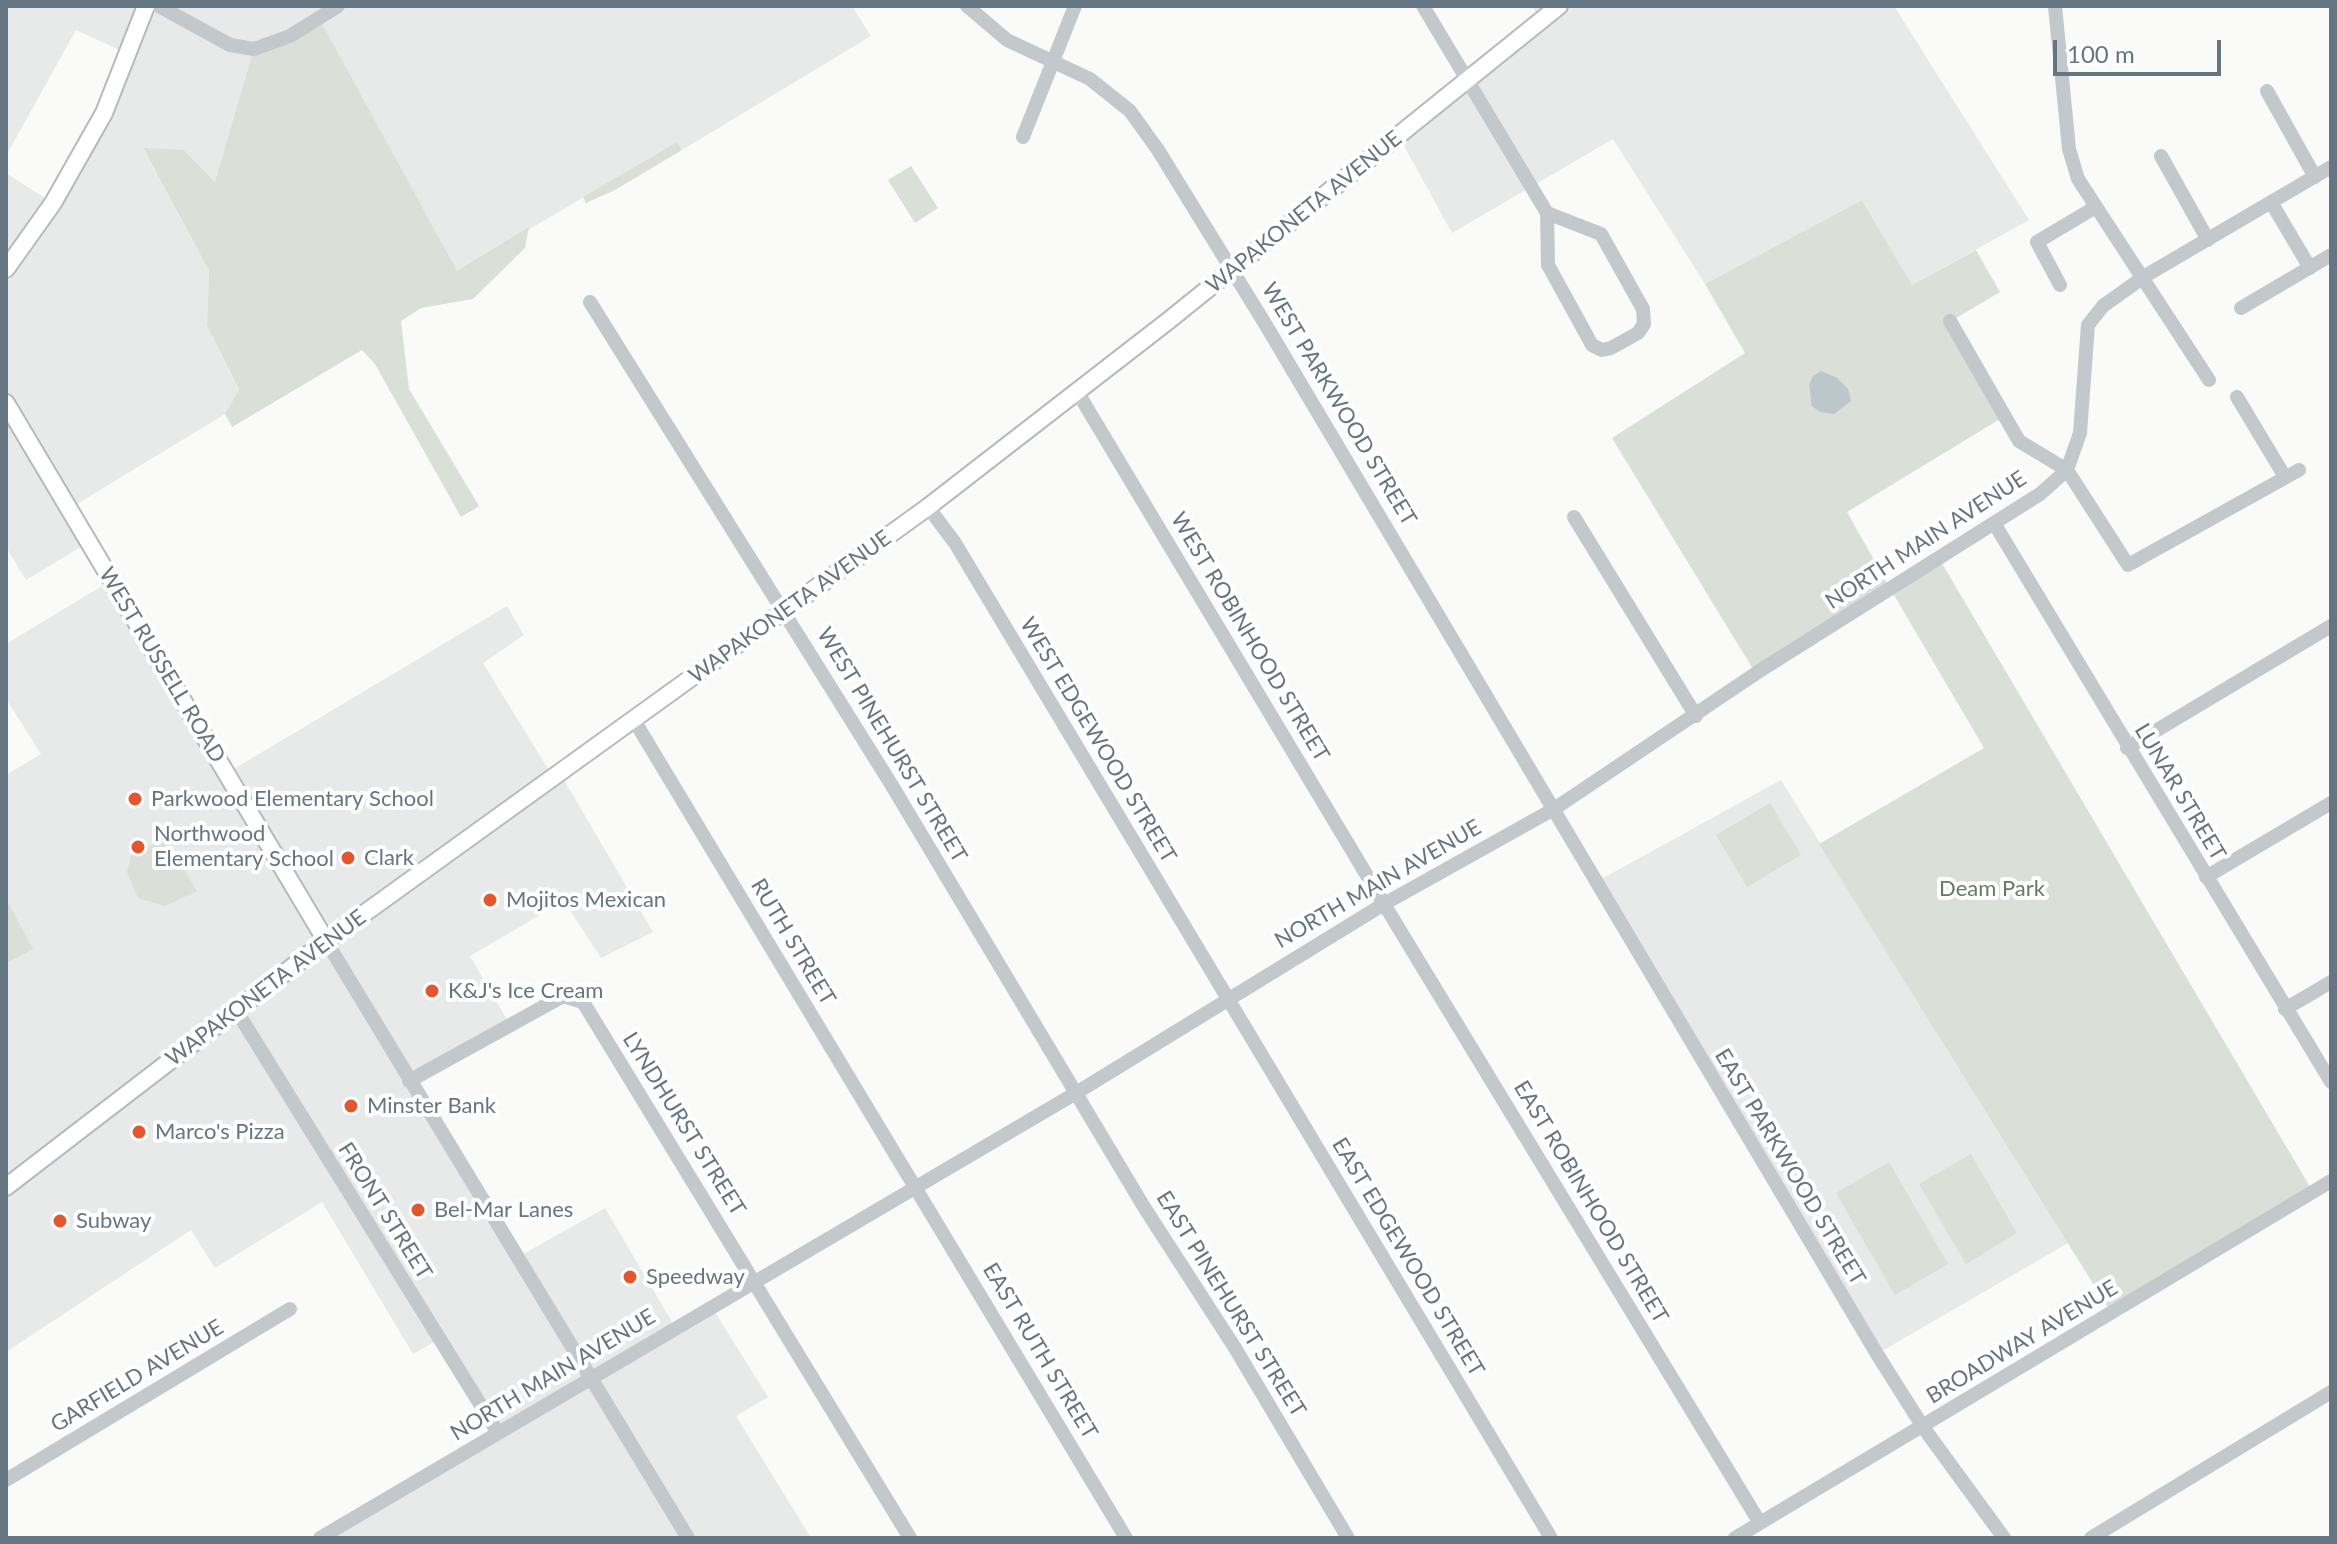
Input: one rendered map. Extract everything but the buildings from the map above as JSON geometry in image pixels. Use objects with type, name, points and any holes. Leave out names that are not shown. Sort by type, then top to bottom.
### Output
[{"type":"main road","points":[[6,269],[65,185],[104,113],[146,6]]},
{"type":"main road","name":"WAPAKONETA AVENUE","points":[[6,1187],[326,941],[784,612],[1078,393],[1559,6]]},
{"type":"main road","name":"WEST RUSSELL ROAD","points":[[6,403],[326,941]]},
{"type":"street","points":[[159,6],[230,45],[254,49],[290,36],[338,6]]},
{"type":"street","name":"WEST PARKWOOD STREET","points":[[967,6],[1007,40],[1090,79],[1130,111],[1233,270],[1554,809]]},
{"type":"street","points":[[1023,137],[1075,6]]},
{"type":"street","points":[[1423,6],[1547,213],[1548,265],[1592,345],[1602,350],[1611,348],[1638,333],[1644,324],[1643,309],[1601,234],[1547,213]]},
{"type":"street","points":[[2055,6],[2069,149],[2078,179],[2094,208],[2145,276],[2209,380]]},
{"type":"street","points":[[2267,91],[2315,177]]},
{"type":"street","points":[[2161,156],[2208,240]]},
{"type":"street","points":[[2067,470],[2080,433],[2088,325],[2103,306],[2145,276],[2331,167]]},
{"type":"street","points":[[2271,202],[2310,268]]},
{"type":"street","points":[[2060,285],[2037,242],[2094,208]]},
{"type":"street","points":[[2241,308],[2331,255]]},
{"type":"street","name":"WEST PINEHURST STREET","points":[[590,302],[784,612],[1076,1093]]},
{"type":"street","points":[[1950,321],[2019,441],[2067,470],[2128,565],[2299,470]]},
{"type":"street","name":"WEST ROBINHOOD STREET","points":[[1078,393],[1384,904]]},
{"type":"street","points":[[2237,397],[2285,477]]},
{"type":"street","name":"NORTH MAIN AVENUE","points":[[320,1538],[1076,1093],[1384,904],[1554,809],[2040,494],[2067,470]]},
{"type":"street","name":"WEST EDGEWOOD STREET","points":[[928,507],[955,543],[1227,999]]},
{"type":"street","points":[[1574,517],[1696,716]]},
{"type":"street","name":"LUNAR STREET","points":[[1994,523],[2331,1082]]},
{"type":"street","points":[[2127,748],[2331,626]]},
{"type":"street","name":"RUTH STREET","points":[[634,720],[916,1186]]},
{"type":"street","points":[[2206,877],[2331,803]]},
{"type":"street","name":"EAST PARKWOOD STREET","points":[[1554,809],[1784,1201],[1923,1427],[2004,1538]]},
{"type":"street","name":"EAST ROBINHOOD STREET","points":[[1384,904],[1760,1523]]},
{"type":"street","name":"WEST RUSSELL ROAD","points":[[326,941],[688,1538]]},
{"type":"street","points":[[2285,1009],[2331,982]]},
{"type":"street","name":"LYNDHURST STREET","points":[[409,1081],[563,996],[583,1002],[910,1538]]},
{"type":"street","name":"EAST EDGEWOOD STREET","points":[[1227,999],[1551,1538]]},
{"type":"street","name":"FRONT STREET","points":[[236,1010],[498,1433]]},
{"type":"street","name":"EAST PINEHURST STREET","points":[[1076,1093],[1348,1538]]},
{"type":"street","name":"BROADWAY AVENUE","points":[[1735,1538],[2331,1181]]},
{"type":"street","name":"EAST RUTH STREET","points":[[916,1186],[1126,1538]]},
{"type":"street","name":"GARFIELD AVENUE","points":[[6,1480],[290,1309]]},
{"type":"street","points":[[2091,1538],[2331,1392]]},
{"type":"shaded area","points":[[6,6],[852,6],[871,36],[682,150],[677,142],[457,272],[319,18],[215,182],[184,150],[143,149],[209,271],[207,326],[239,391],[225,414],[69,509],[89,542],[26,580],[6,547],[6,173],[53,203],[126,53],[76,30],[6,156]]},
{"type":"shaded area","points":[[1532,6],[1894,6],[2029,220],[1912,285],[1862,200],[1705,284],[1613,139],[1452,233],[1398,135],[1540,20]]},
{"type":"shaded area","points":[[1821,371],[1837,378],[1848,389],[1851,401],[1834,414],[1820,412],[1812,406],[1809,385],[1813,376]]},
{"type":"shaded area","points":[[112,580],[227,773],[507,606],[524,635],[483,663],[553,777],[560,773],[653,932],[601,958],[564,901],[470,956],[510,1025],[410,1081],[518,1257],[605,1208],[675,1327],[711,1306],[768,1397],[736,1416],[811,1538],[320,1538],[498,1433],[439,1339],[413,1354],[322,1202],[215,1268],[191,1230],[6,1352],[6,775],[41,754],[6,699],[6,644]]},
{"type":"shaded area","points":[[1781,780],[2068,1243],[1877,1354],[1596,882]]},
{"type":"green space","points":[[319,18],[457,271],[529,227],[525,248],[473,299],[421,308],[401,321],[409,389],[479,506],[461,517],[375,364],[362,350],[232,427],[225,414],[239,390],[207,326],[209,271],[143,148],[184,150],[215,182],[254,49]]},
{"type":"green space","points":[[677,142],[682,150],[615,190],[586,203],[583,197]]},
{"type":"green space","points":[[911,166],[938,208],[915,223],[888,180]]},
{"type":"green space","points":[[1862,200],[1912,285],[1976,250],[2000,292],[1951,321],[2005,416],[1847,512],[1891,590],[1756,674],[1612,438],[1745,353],[1705,284]]},
{"type":"green space","name":"Deam Park","points":[[1940,560],[2313,1192],[2112,1314],[1819,844],[1984,748],[1891,590]]},
{"type":"green space","points":[[1770,803],[1801,855],[1747,887],[1716,835]]},
{"type":"green space","points":[[165,838],[197,891],[165,906],[138,898],[127,872],[131,856]]},
{"type":"green space","points":[[6,899],[33,949],[6,963]]},
{"type":"green space","points":[[1971,1154],[2017,1233],[1966,1264],[1919,1184]]},
{"type":"green space","points":[[1889,1162],[1948,1264],[1895,1295],[1836,1193]]},
{"type":"place","name":"Parkwood Elementary School","points":[[135,799]]},
{"type":"place","name":"Northwood Elementary School","points":[[138,847]]},
{"type":"place","name":"Clark","points":[[348,858]]},
{"type":"place","name":"Mojitos Mexican","points":[[490,900]]},
{"type":"place","name":"K&J's Ice Cream","points":[[432,991]]},
{"type":"place","name":"Minster Bank","points":[[351,1106]]},
{"type":"place","name":"Marco's Pizza","points":[[139,1132]]},
{"type":"place","name":"Bel-Mar Lanes","points":[[418,1210]]},
{"type":"place","name":"Subway","points":[[60,1221]]},
{"type":"place","name":"Speedway","points":[[630,1277]]}]
